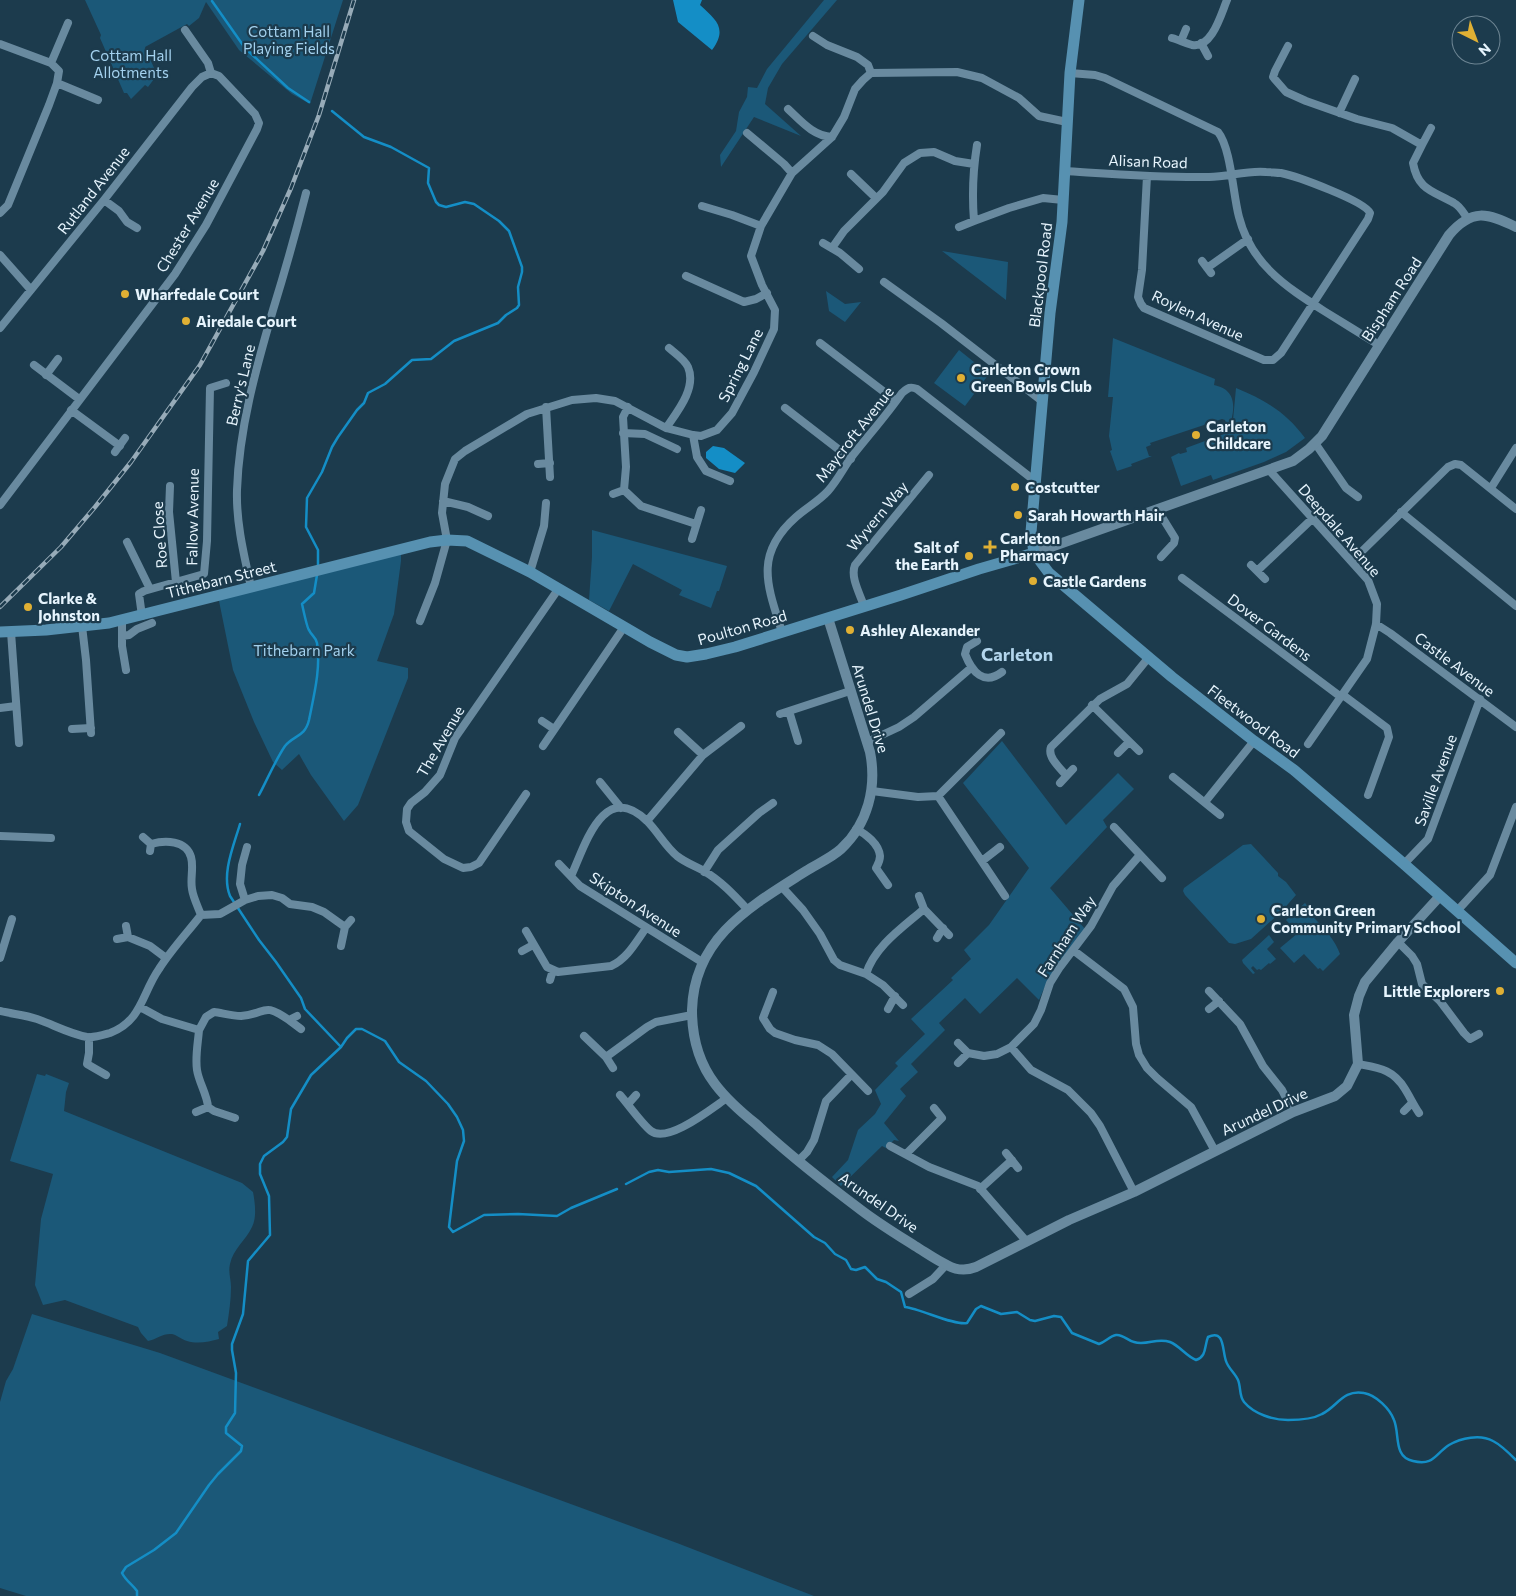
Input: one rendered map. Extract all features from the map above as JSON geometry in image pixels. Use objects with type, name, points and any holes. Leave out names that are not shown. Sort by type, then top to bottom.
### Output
[{"type":"main road","name":"Blackpool Road","points":[[1034,553],[1030,532],[1050,313],[1063,200],[1070,73],[1079,0]]},
{"type":"main road","name":"Tithebarn Street","points":[[5,632],[109,623],[430,542],[448,540]]},
{"type":"main road","name":"Poulton Road","points":[[448,540],[467,541],[559,588],[650,642],[676,655],[687,656],[706,654],[735,647],[1034,553]]},
{"type":"main road","name":"Fleetwood Road","points":[[1034,553],[1050,573],[1172,677],[1294,770],[1516,963]]},
{"type":"street","points":[[1172,38],[1191,45],[1201,44],[1212,34],[1227,0]]},
{"type":"street","points":[[51,63],[68,23]]},
{"type":"street","points":[[1181,41],[1186,29]]},
{"type":"street","name":"Chester Avenue","points":[[1,503],[175,274],[206,226],[257,129],[259,122],[255,114],[218,76],[211,73],[208,63],[185,30]]},
{"type":"street","points":[[813,36],[827,45],[857,57],[868,65],[871,73],[957,72],[982,78],[1019,98],[1039,116],[1067,122]]},
{"type":"street","points":[[0,44],[51,63],[59,71],[57,83],[8,205],[0,213]]},
{"type":"street","points":[[1201,44],[1208,56]]},
{"type":"street","points":[[1288,46],[1274,74],[1275,81],[1286,92],[1339,113],[1392,128],[1422,144]]},
{"type":"street","name":"Rutland Avenue","points":[[0,328],[104,200],[192,87],[202,77],[211,73]]},
{"type":"street","name":"Spring Lane","points":[[448,540],[442,513],[445,484],[454,458],[527,414],[572,400],[596,398],[615,401],[666,428],[692,435],[701,436],[717,430],[732,412],[754,372],[774,329],[775,310],[750,256],[761,226],[792,173],[832,137],[844,117],[855,89],[871,73]]},
{"type":"street","points":[[1070,73],[1095,75],[1105,78],[1218,132],[1225,144],[1239,218],[1248,239],[1262,262],[1275,277],[1313,304],[1379,345]]},
{"type":"street","points":[[1339,113],[1355,79]]},
{"type":"street","points":[[57,83],[98,100]]},
{"type":"street","points":[[788,109],[810,130],[824,137],[832,137]]},
{"type":"street","points":[[1432,128],[1413,163],[1417,177],[1434,194],[1460,207],[1467,218],[1486,215],[1516,227]]},
{"type":"street","points":[[747,133],[792,173]]},
{"type":"street","points":[[974,221],[974,164],[977,145]]},
{"type":"street","points":[[832,248],[844,231],[884,192],[904,163],[920,153],[934,152],[955,161],[974,164]]},
{"type":"street","name":"Alisan Road","points":[[1064,172],[1210,178],[1262,171],[1305,180],[1369,210],[1368,220],[1313,304]]},
{"type":"street","points":[[850,174],[876,198]]},
{"type":"street","name":"Roylen Avenue","points":[[1147,176],[1142,270],[1138,296],[1140,304],[1144,308],[1268,361],[1273,360],[1281,353],[1313,304]]},
{"type":"street","name":"Berry's Lane","points":[[251,587],[244,559],[238,517],[237,489],[241,446],[261,351],[306,193]]},
{"type":"street","points":[[959,227],[1009,208],[1043,198],[1063,200]]},
{"type":"street","points":[[104,200],[119,211],[127,222],[137,228]]},
{"type":"street","points":[[702,206],[761,226]]},
{"type":"street","name":"Bispham Road","points":[[1034,553],[1269,470],[1293,460],[1309,449],[1322,436],[1449,235],[1467,218]]},
{"type":"street","points":[[1202,260],[1209,270],[1248,239]]},
{"type":"street","points":[[823,243],[859,269]]},
{"type":"street","points":[[0,255],[31,290]]},
{"type":"street","points":[[686,276],[744,302],[756,299],[767,293]]},
{"type":"street","points":[[884,282],[941,323],[1042,402]]},
{"type":"street","points":[[820,342],[896,402]]},
{"type":"street","points":[[666,428],[689,389],[690,378],[688,366],[669,348]]},
{"type":"street","points":[[46,374],[58,359]]},
{"type":"street","points":[[34,365],[79,399]]},
{"type":"street","name":"Fallow Avenue","points":[[150,589],[204,574],[210,388],[226,383]]},
{"type":"street","name":"Maycroft Avenue","points":[[782,632],[772,602],[767,570],[772,545],[789,524],[828,491],[907,388],[917,389],[1035,480]]},
{"type":"street","points":[[546,407],[550,477]]},
{"type":"street","points":[[624,490],[626,467],[623,417],[628,408]]},
{"type":"street","points":[[785,408],[851,459]]},
{"type":"street","points":[[71,410],[118,449],[125,438]]},
{"type":"street","points":[[623,433],[645,434],[677,449]]},
{"type":"street","points":[[692,435],[697,457],[706,471],[730,481]]},
{"type":"street","points":[[1315,443],[1343,484],[1358,497]]},
{"type":"street","points":[[1491,488],[1516,448]]},
{"type":"street","points":[[538,464],[550,463]]},
{"type":"street","points":[[1352,561],[1448,467],[1455,464],[1461,465],[1516,509]]},
{"type":"street","name":"Deepdale Avenue","points":[[1269,470],[1368,580],[1377,604],[1376,624],[1367,659],[1308,744]]},
{"type":"street","name":"Wyvern Way","points":[[864,606],[854,577],[853,570],[855,565],[929,475]]},
{"type":"street","name":"Roe Close","points":[[170,486],[169,512],[176,582]]},
{"type":"street","points":[[613,494],[624,490]]},
{"type":"street","points":[[624,490],[641,506],[696,524]]},
{"type":"street","points":[[443,501],[468,507],[488,516]]},
{"type":"street","points":[[530,572],[544,526],[546,503]]},
{"type":"street","points":[[1157,509],[1175,538],[1174,543],[1161,557]]},
{"type":"street","points":[[692,539],[701,510]]},
{"type":"street","points":[[1401,512],[1516,606]]},
{"type":"street","points":[[1257,571],[1313,518]]},
{"type":"street","points":[[420,621],[435,583],[448,540]]},
{"type":"street","points":[[127,542],[150,589],[139,594],[142,616]]},
{"type":"street","points":[[1251,565],[1265,579]]},
{"type":"street","name":"Dover Gardens","points":[[1182,578],[1387,728],[1388,737],[1368,795]]},
{"type":"street","name":"The Avenue","points":[[526,794],[479,863],[467,868],[444,859],[407,827],[406,815],[411,803],[425,792],[440,775],[455,738],[559,588]]},
{"type":"street","name":"Arundel Drive","points":[[828,618],[873,765],[872,791],[864,817],[840,849],[747,910],[729,925],[715,941],[702,962],[692,998],[694,1036],[706,1071],[726,1098],[798,1161],[881,1224],[946,1265],[964,1270],[972,1269],[1069,1220],[1134,1192],[1294,1112],[1335,1096],[1347,1086],[1358,1064]]},
{"type":"street","points":[[122,620],[123,658],[126,670]]},
{"type":"street","points":[[122,636],[129,636],[137,628],[152,623]]},
{"type":"street","name":"Castle Avenue","points":[[1376,624],[1516,727]]},
{"type":"street","points":[[72,729],[91,730],[82,626]]},
{"type":"street","points":[[543,746],[624,627]]},
{"type":"street","points":[[5,632],[16,706],[19,743]]},
{"type":"street","points":[[977,641],[968,647],[965,654],[972,667],[986,678],[995,678],[1002,672]]},
{"type":"street","points":[[1066,776],[1050,751],[1054,743],[1092,705],[1127,684],[1149,657]]},
{"type":"street","points":[[867,742],[900,727],[914,717],[972,667]]},
{"type":"street","points":[[780,714],[850,690]]},
{"type":"street","name":"Saville Avenue","points":[[1404,864],[1428,839],[1480,699]]},
{"type":"street","points":[[1092,705],[1139,751]]},
{"type":"street","points":[[0,708],[16,706]]},
{"type":"street","points":[[789,711],[798,741]]},
{"type":"street","points":[[542,721],[554,729]]},
{"type":"street","points":[[647,821],[703,755],[741,726]]},
{"type":"street","points":[[723,729],[725,738]]},
{"type":"street","points":[[678,732],[703,755]]},
{"type":"street","points":[[872,791],[918,797],[938,796],[1001,733]]},
{"type":"street","points":[[1205,802],[1254,741]]},
{"type":"street","points":[[1118,753],[1129,742]]},
{"type":"street","points":[[1060,783],[1073,769]]},
{"type":"street","points":[[1173,776],[1220,814]]},
{"type":"street","points":[[600,782],[621,808]]},
{"type":"street","points":[[938,796],[1005,896]]},
{"type":"street","points":[[511,800],[518,806]]},
{"type":"street","points":[[704,872],[718,850],[757,810],[773,803]]},
{"type":"street","points":[[1457,911],[1490,875],[1516,806]]},
{"type":"street","points":[[571,876],[596,823],[608,811],[621,808],[631,811],[647,821],[677,856],[729,889],[747,910]]},
{"type":"street","points":[[1114,827],[1162,878]]},
{"type":"street","points":[[856,829],[865,833],[879,851],[880,860],[876,868],[888,884]]},
{"type":"street","points":[[0,836],[51,838]]},
{"type":"street","points":[[143,837],[150,848],[159,842],[169,842],[179,844],[186,849],[191,858],[192,890],[201,915]]},
{"type":"street","points":[[243,901],[240,884],[242,865],[247,847]]},
{"type":"street","points":[[982,861],[1000,848]]},
{"type":"street","name":"Farnham Way","points":[[968,1053],[984,1056],[997,1054],[1010,1047],[1034,1024],[1050,983],[1100,912],[1113,886],[1140,855]]},
{"type":"street","name":"Skipton Avenue","points":[[560,864],[580,886],[702,962]]},
{"type":"street","points":[[782,887],[803,910],[820,934],[834,960],[840,965],[866,974],[883,985],[902,1005]]},
{"type":"street","points":[[0,1011],[36,1018],[89,1037],[115,1031],[127,1023],[140,1008],[155,975],[166,958],[201,915],[220,914],[243,901],[258,896],[272,895],[282,898],[290,904],[312,907],[324,912],[344,927]]},
{"type":"street","points":[[919,896],[924,909],[949,935]]},
{"type":"street","points":[[1420,1113],[1412,1103],[1405,1088],[1391,1073],[1380,1068],[1358,1064],[1354,1015],[1365,982],[1440,896]]},
{"type":"street","points":[[866,974],[873,958],[888,940],[924,909]]},
{"type":"street","points":[[0,958],[12,919]]},
{"type":"street","points":[[340,946],[344,927],[351,920]]},
{"type":"street","points":[[126,926],[128,937]]},
{"type":"street","points":[[526,931],[547,967],[558,972],[611,966],[619,962],[625,957],[646,928]]},
{"type":"street","points":[[937,938],[943,928]]},
{"type":"street","points":[[117,939],[128,937],[150,946],[166,958]]},
{"type":"street","points":[[1398,942],[1417,964],[1422,984],[1440,1001],[1470,1039],[1474,1048]]},
{"type":"street","points":[[522,951],[533,945]]},
{"type":"street","points":[[1073,950],[1124,989],[1133,1007],[1136,1044],[1139,1055],[1147,1068],[1157,1078],[1191,1107],[1215,1151]]},
{"type":"street","points":[[550,980],[554,970]]},
{"type":"street","points":[[1209,991],[1240,1024],[1263,1066],[1282,1090],[1294,1112]]},
{"type":"street","points":[[772,992],[759,1018],[775,1033],[818,1045],[832,1054],[868,1091]]},
{"type":"street","points":[[888,1009],[895,996]]},
{"type":"street","points":[[1210,1010],[1219,1000]]},
{"type":"street","points":[[140,1008],[162,1019],[199,1030]]},
{"type":"street","points":[[208,1107],[207,1097],[197,1069],[199,1030],[206,1017],[214,1012],[240,1016],[269,1009],[301,1029]]},
{"type":"street","points":[[606,1057],[637,1032],[651,1024],[692,1015]]},
{"type":"street","points":[[289,1020],[297,1016]]},
{"type":"street","points":[[1470,1039],[1479,1034]]},
{"type":"street","points":[[584,1036],[606,1057],[614,1068]]},
{"type":"street","points":[[89,1037],[87,1064],[106,1075]]},
{"type":"street","points":[[958,1043],[968,1053],[958,1063]]},
{"type":"street","points":[[1010,1047],[1031,1070],[1068,1090],[1091,1113],[1100,1126],[1134,1192]]},
{"type":"street","points":[[798,1161],[807,1152],[814,1140],[826,1101],[851,1075]]},
{"type":"street","points":[[620,1095],[652,1132],[662,1134],[683,1127],[702,1116],[726,1098]]},
{"type":"street","points":[[628,1104],[636,1095]]},
{"type":"street","points":[[1404,1110],[1412,1103]]},
{"type":"street","points":[[196,1112],[208,1107]]},
{"type":"street","points":[[208,1107],[235,1118]]},
{"type":"street","points":[[906,1154],[942,1118],[934,1108]]},
{"type":"street","points":[[890,1146],[929,1167],[980,1189],[1027,1242]]},
{"type":"street","points":[[1006,1153],[1018,1168]]},
{"type":"street","points":[[980,1189],[1012,1160]]},
{"type":"street","points":[[909,1294],[934,1279],[946,1265]]},
{"type":"green space","name":"Cottam Hall Playing Fields","points":[[85,0],[343,0],[310,104],[292,94],[239,50],[206,2],[199,18],[189,26],[187,24],[145,47],[157,75],[148,87],[145,85],[131,99],[127,93],[124,93]]},
{"type":"green space","points":[[824,0],[837,0],[782,64],[768,88],[765,104],[801,136],[754,117],[721,167],[720,155],[736,131],[739,112],[747,97],[748,87],[757,88],[767,69]]},
{"type":"green space","points":[[942,251],[1008,262],[1006,300]]},
{"type":"green space","points":[[826,291],[845,304],[861,302],[845,322],[829,311]]},
{"type":"green space","points":[[1113,338],[1215,379],[1214,385],[1227,391],[1233,402],[1233,414],[1229,428],[1225,420],[1222,419],[1150,443],[1151,445],[1146,447],[1149,456],[1152,456],[1117,471],[1110,451],[1112,450],[1109,436],[1113,397],[1108,397]]},
{"type":"green space","name":"Carleton Crown Green Bowls Club","points":[[959,350],[989,374],[965,406],[934,383]]},
{"type":"green space","points":[[1236,388],[1274,408],[1290,421],[1305,438],[1286,452],[1264,462],[1213,480],[1211,475],[1181,486],[1171,457],[1187,452],[1186,448],[1232,431]]},
{"type":"green space","points":[[592,530],[727,566],[711,608],[679,595],[682,590],[633,564],[609,611],[589,600]]},
{"type":"green space","name":"Tithebarn Park","points":[[401,549],[394,614],[377,661],[408,668],[408,678],[358,805],[344,821],[311,775],[299,754],[282,770],[273,762],[233,670],[218,596]]},
{"type":"green space","points":[[1002,741],[1066,825],[1118,773],[1134,789],[1103,820],[1107,827],[1050,888],[1085,929],[1065,954],[1039,1000],[1017,978],[980,1014],[965,998],[939,1023],[945,1030],[911,1064],[918,1072],[900,1089],[906,1096],[884,1123],[899,1141],[894,1140],[886,1148],[882,1146],[841,1186],[832,1177],[848,1160],[858,1130],[875,1114],[881,1104],[875,1090],[898,1066],[895,1063],[925,1034],[911,1019],[953,980],[951,978],[971,959],[964,950],[989,925],[1029,868],[963,783]]},
{"type":"green space","points":[[1251,844],[1296,895],[1281,912],[1251,939],[1235,944],[1229,943],[1183,891],[1184,888],[1243,845]]},
{"type":"green space","points":[[1305,903],[1316,916],[1314,918],[1333,940],[1340,954],[1323,971],[1320,968],[1318,969],[1304,954],[1294,963],[1280,948],[1298,933],[1286,920]]},
{"type":"green space","points":[[1269,935],[1274,942],[1267,949],[1276,959],[1261,970],[1257,970],[1253,966],[1251,968],[1255,973],[1253,974],[1242,960]]},
{"type":"green space","points":[[37,1074],[45,1076],[46,1074],[69,1083],[64,1111],[242,1183],[253,1192],[255,1219],[230,1264],[231,1297],[227,1326],[218,1332],[219,1339],[195,1342],[169,1334],[148,1341],[138,1327],[65,1300],[43,1305],[35,1285],[41,1219],[53,1174],[10,1161]]},
{"type":"green space","points":[[32,1314],[160,1353],[677,1543],[814,1596],[26,1596],[0,1588],[0,1402],[6,1381],[13,1369]]},
{"type":"shaded area","points":[[673,0],[702,0],[700,5],[715,20],[719,30],[717,42],[712,50],[678,22]]},
{"type":"shaded area","points":[[713,446],[724,448],[745,463],[735,473],[719,469],[706,458],[706,452]]},
{"type":"waterway","points":[[212,1],[245,48],[288,88],[309,102]]},
{"type":"waterway","points":[[318,567],[318,550],[306,527],[307,498],[322,472],[332,447],[357,410],[364,403],[368,393],[385,384],[412,360],[431,359],[454,341],[498,323],[519,305],[518,287],[522,272],[522,267],[509,231],[499,221],[474,204],[465,202],[446,207],[439,205],[428,183],[429,168],[391,147],[364,137],[332,111]]},
{"type":"waterway","points":[[259,795],[285,746],[305,730],[309,720],[316,681],[318,652],[315,638],[308,628],[302,604],[314,593],[317,575]]},
{"type":"waterway","points":[[137,1596],[137,1591],[122,1573],[126,1567],[154,1550],[176,1533],[209,1485],[241,1451],[242,1446],[226,1433],[226,1427],[235,1413],[236,1373],[232,1344],[243,1314],[248,1261],[270,1235],[269,1196],[260,1174],[260,1164],[264,1156],[287,1137],[291,1109],[311,1075],[341,1047],[305,1009],[301,998],[230,896],[227,878],[228,869],[240,824]]},
{"type":"waterway","points":[[341,1047],[356,1029],[362,1029],[385,1041],[399,1062],[426,1081],[448,1104],[457,1117],[463,1130],[464,1141],[457,1161],[449,1227],[453,1232],[484,1215],[557,1216],[571,1208],[617,1189]]},
{"type":"waterway","points":[[626,1184],[649,1172],[658,1170],[669,1172],[711,1169],[729,1173],[756,1186],[814,1237],[825,1243],[835,1254],[846,1260],[851,1269],[856,1270],[865,1267],[877,1279],[886,1282],[901,1292],[905,1307],[962,1323],[967,1323],[976,1309],[981,1306],[1001,1314],[1017,1312],[1035,1321],[1054,1316],[1061,1317],[1072,1333],[1099,1344],[1116,1335],[1139,1343],[1161,1340],[1174,1344],[1196,1360],[1204,1354],[1208,1337],[1217,1336],[1222,1342],[1227,1364],[1238,1380],[1242,1400],[1253,1410],[1264,1416],[1282,1420],[1310,1418],[1327,1411],[1345,1396],[1357,1392],[1364,1393],[1378,1400],[1389,1411],[1396,1426],[1400,1450],[1407,1459],[1420,1462],[1430,1461],[1449,1445],[1477,1437],[1496,1443],[1516,1460]]},
{"type":"railway","points":[[0,607],[61,547],[95,507],[131,462],[200,365],[263,251],[291,188],[319,115],[354,0]]},
{"type":"place","name":"Wharfedale Court","points":[[125,294]]},
{"type":"place","name":"Airedale Court","points":[[186,321]]},
{"type":"place","name":"Carleton Crown Green Bowls Club","points":[[961,378]]},
{"type":"place","name":"Carleton Childcare","points":[[1196,435]]},
{"type":"place","name":"Costcutter","points":[[1015,487]]},
{"type":"place","name":"Sarah Howarth Hair","points":[[1018,515]]},
{"type":"place","name":"Carleton Pharmacy","points":[[990,547]]},
{"type":"place","name":"Salt of the Earth","points":[[969,556]]},
{"type":"place","name":"Castle Gardens","points":[[1033,581]]},
{"type":"place","name":"Clarke & Johnston","points":[[28,607]]},
{"type":"place","name":"Ashley Alexander","points":[[850,630]]},
{"type":"place","name":"Carleton Green Community Primary School","points":[[1261,919]]},
{"type":"place","name":"Little Explorers","points":[[1500,991]]},
{"type":"district","name":"Carleton","points":[[1017,654]]},
{"type":"park label","name":"Cottam Hall Allotments","points":[[131,64]]}]
